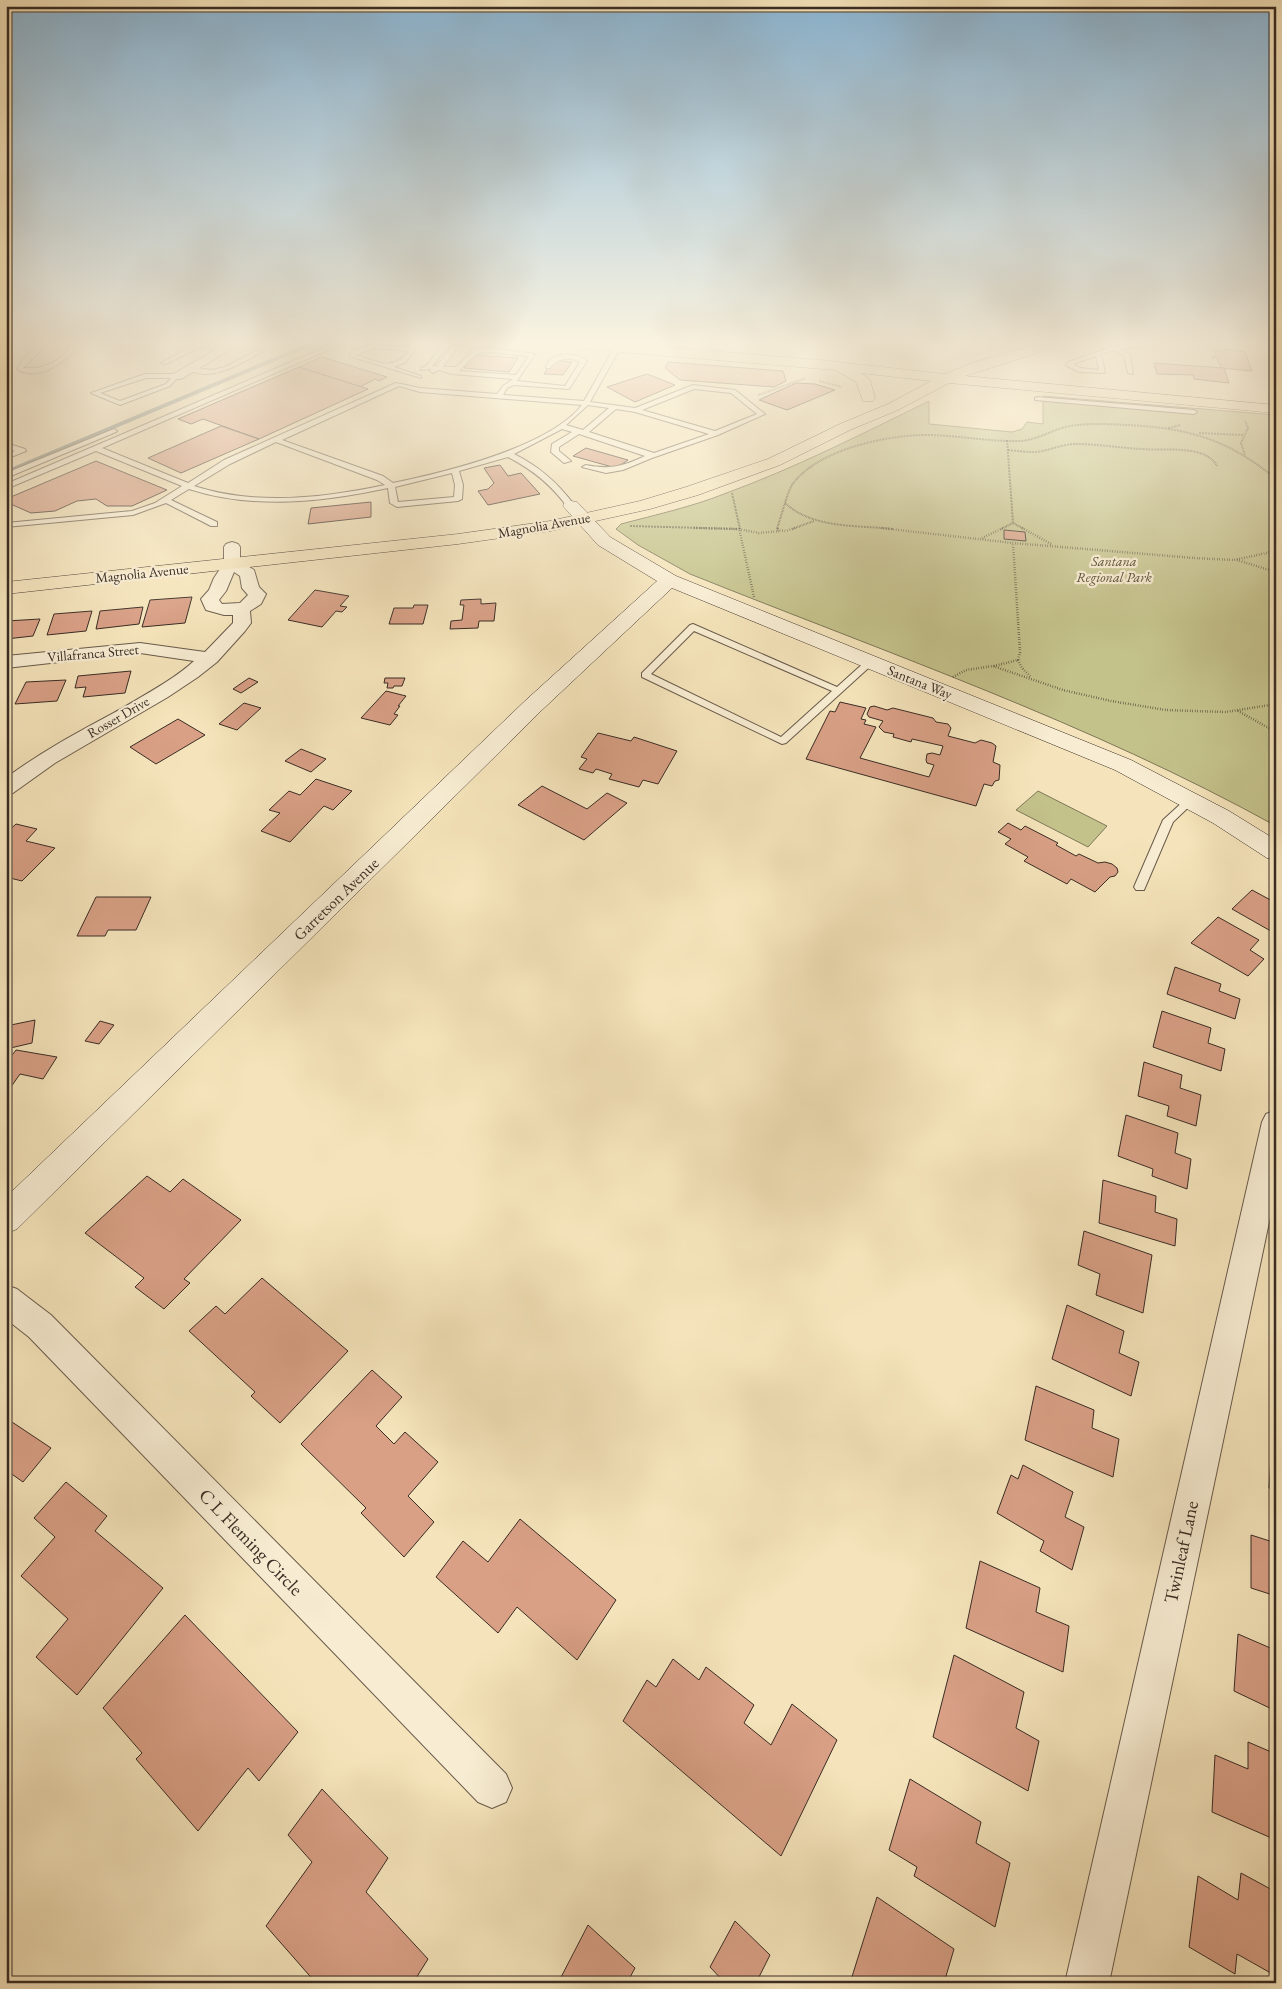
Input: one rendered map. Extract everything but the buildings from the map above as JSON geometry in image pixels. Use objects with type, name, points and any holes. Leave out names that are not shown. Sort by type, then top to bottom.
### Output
[{"type":"main road","name":"Magnolia Avenue","points":[[6,588],[461,523],[644,505],[692,491],[774,462],[826,437]]},
{"type":"main road","name":"Magnolia Avenue","points":[[577,512],[614,495]]},
{"type":"main road","name":"Magnolia Avenue","points":[[6,571],[232,555]]},
{"type":"street","name":"Santana Way","points":[[577,512],[604,541],[668,580],[1123,765],[1221,817],[1276,852]]},
{"type":"street","name":"Rosser Drive","points":[[6,788],[75,742],[184,679],[210,658],[242,623],[241,608],[253,602],[257,594],[251,588],[248,574],[232,555]]},
{"type":"street","points":[[232,555],[217,591],[210,599],[212,606],[223,610],[241,608]]},
{"type":"street","name":"Garretson Avenue","points":[[6,1219],[527,712],[668,580]]},
{"type":"street","points":[[223,610],[220,629],[225,640]]},
{"type":"street","name":"Villafranca Street","points":[[6,662],[140,648],[210,658]]},
{"type":"street","name":"Twinleaf Lane","points":[[1087,1983],[1276,1122]]},
{"type":"street","name":"C L Fleming Circle","points":[[6,1300],[40,1326],[492,1788]]},
{"type":"lane","points":[[6,476],[100,437]]},
{"type":"lane","points":[[6,487],[122,437]]},
{"type":"lane","points":[[7,524],[133,513],[158,505],[227,462],[283,437]]},
{"type":"lane","points":[[96,448],[188,485],[231,497],[268,500],[305,499],[391,485],[509,454],[540,437]]},
{"type":"lane","points":[[567,461],[555,452],[555,446],[572,437]]},
{"type":"lane","points":[[596,437],[652,455]]},
{"type":"lane","points":[[586,467],[607,472],[618,471],[652,455],[707,437]]},
{"type":"lane","points":[[276,440],[380,478],[391,485],[394,502],[397,505],[458,499],[459,485],[455,469]]},
{"type":"lane","points":[[6,445],[22,451],[6,457]]},
{"type":"lane","points":[[509,454],[537,468],[558,487],[577,512]]},
{"type":"lane","points":[[165,500],[214,524]]},
{"type":"lane","points":[[837,690],[693,628],[645,675],[782,741],[870,662]]},
{"type":"lane","points":[[1140,887],[1168,820],[1190,801]]},
{"type":"path","points":[[781,531],[777,530],[777,525],[785,503],[786,492],[802,472],[851,448],[905,437]]},
{"type":"path","points":[[954,437],[1030,440],[1039,437]]},
{"type":"path","points":[[1205,437],[1245,455],[1276,479]]},
{"type":"path","points":[[1243,437],[1241,443],[1245,455]]},
{"type":"path","points":[[1007,440],[1013,523]]},
{"type":"path","points":[[1008,450],[1036,452],[1064,444],[1150,450],[1157,448],[1196,452],[1214,460],[1217,466]]},
{"type":"path","points":[[731,490],[738,529],[756,603]]},
{"type":"path","points":[[785,503],[796,513],[814,521],[982,538],[1013,543],[1234,560],[1276,572]]},
{"type":"path","points":[[623,526],[738,529],[759,533],[781,531],[814,521]]},
{"type":"path","points":[[982,538],[1013,523]]},
{"type":"path","points":[[1013,523],[1053,545]]},
{"type":"path","points":[[1013,543],[1020,652],[1018,660],[1022,668],[1034,679]]},
{"type":"path","points":[[1234,560],[1276,551]]},
{"type":"path","points":[[950,679],[966,670],[1018,660]]},
{"type":"path","points":[[992,666],[1063,690],[1111,701],[1166,710],[1238,710],[1276,704]]},
{"type":"path","points":[[1238,710],[1276,732]]},
{"type":"green space","name":"Santana Regional Park","points":[[855,437],[1276,437],[1276,826],[1134,754],[1061,722],[913,661],[690,574],[638,545],[616,529],[621,524],[711,499],[777,473]]},
{"type":"green space","points":[[1038,791],[1107,826],[1088,847],[1016,810]]},
{"type":"waterway","points":[[6,472],[90,437]]}]
